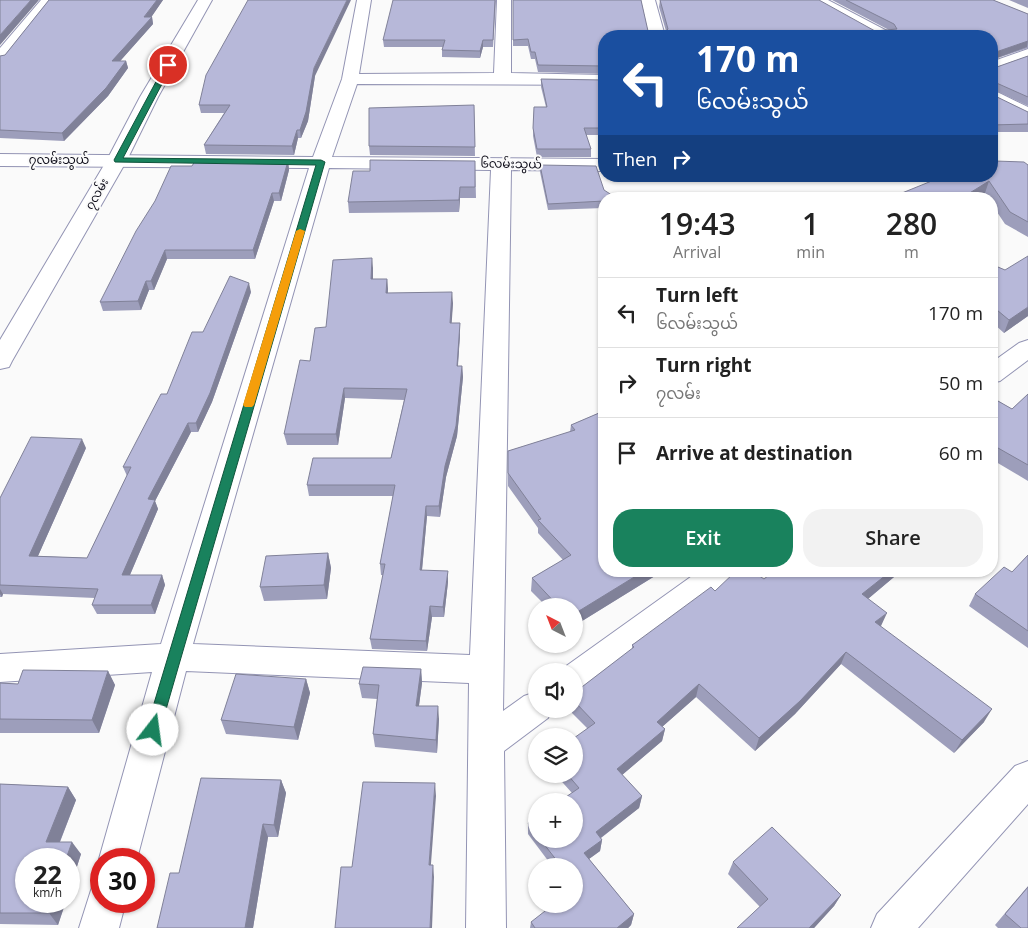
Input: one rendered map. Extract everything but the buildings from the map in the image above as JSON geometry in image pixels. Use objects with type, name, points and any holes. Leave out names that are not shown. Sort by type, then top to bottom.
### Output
[{"type":"street","points":[[0,58],[49,0]]},
{"type":"street","name":"၇လမ်း","points":[[0,361],[118,160],[150,97],[206,0]]},
{"type":"street","points":[[121,848],[173,656],[321,162],[350,79],[364,0]]},
{"type":"street","points":[[502,78],[504,0]]},
{"type":"street","points":[[648,0],[656,30]]},
{"type":"street","points":[[817,0],[874,30]]},
{"type":"street","points":[[998,65],[1028,54]]},
{"type":"street","points":[[350,79],[502,78],[598,80]]},
{"type":"street","points":[[998,98],[1028,114]]},
{"type":"street","name":"၇လမ်းသွယ်","points":[[0,160],[118,160]]},
{"type":"street","name":"၆လမ်းသွယ်","points":[[118,160],[598,165]]},
{"type":"street","points":[[486,928],[486,670],[502,164]]},
{"type":"street","points":[[998,370],[1028,348]]},
{"type":"street","points":[[583,672],[714,577]]},
{"type":"street","points":[[0,668],[173,656],[486,670]]},
{"type":"street","points":[[485,744],[528,713]]},
{"type":"street","points":[[891,928],[1028,778]]},
{"type":"street","points":[[99,928],[103,913]]},
{"type":"slow traffic","points":[[249,405],[300,231]]},
{"type":"route","points":[[153,730],[173,656],[321,162],[118,160],[168,65]]}]
